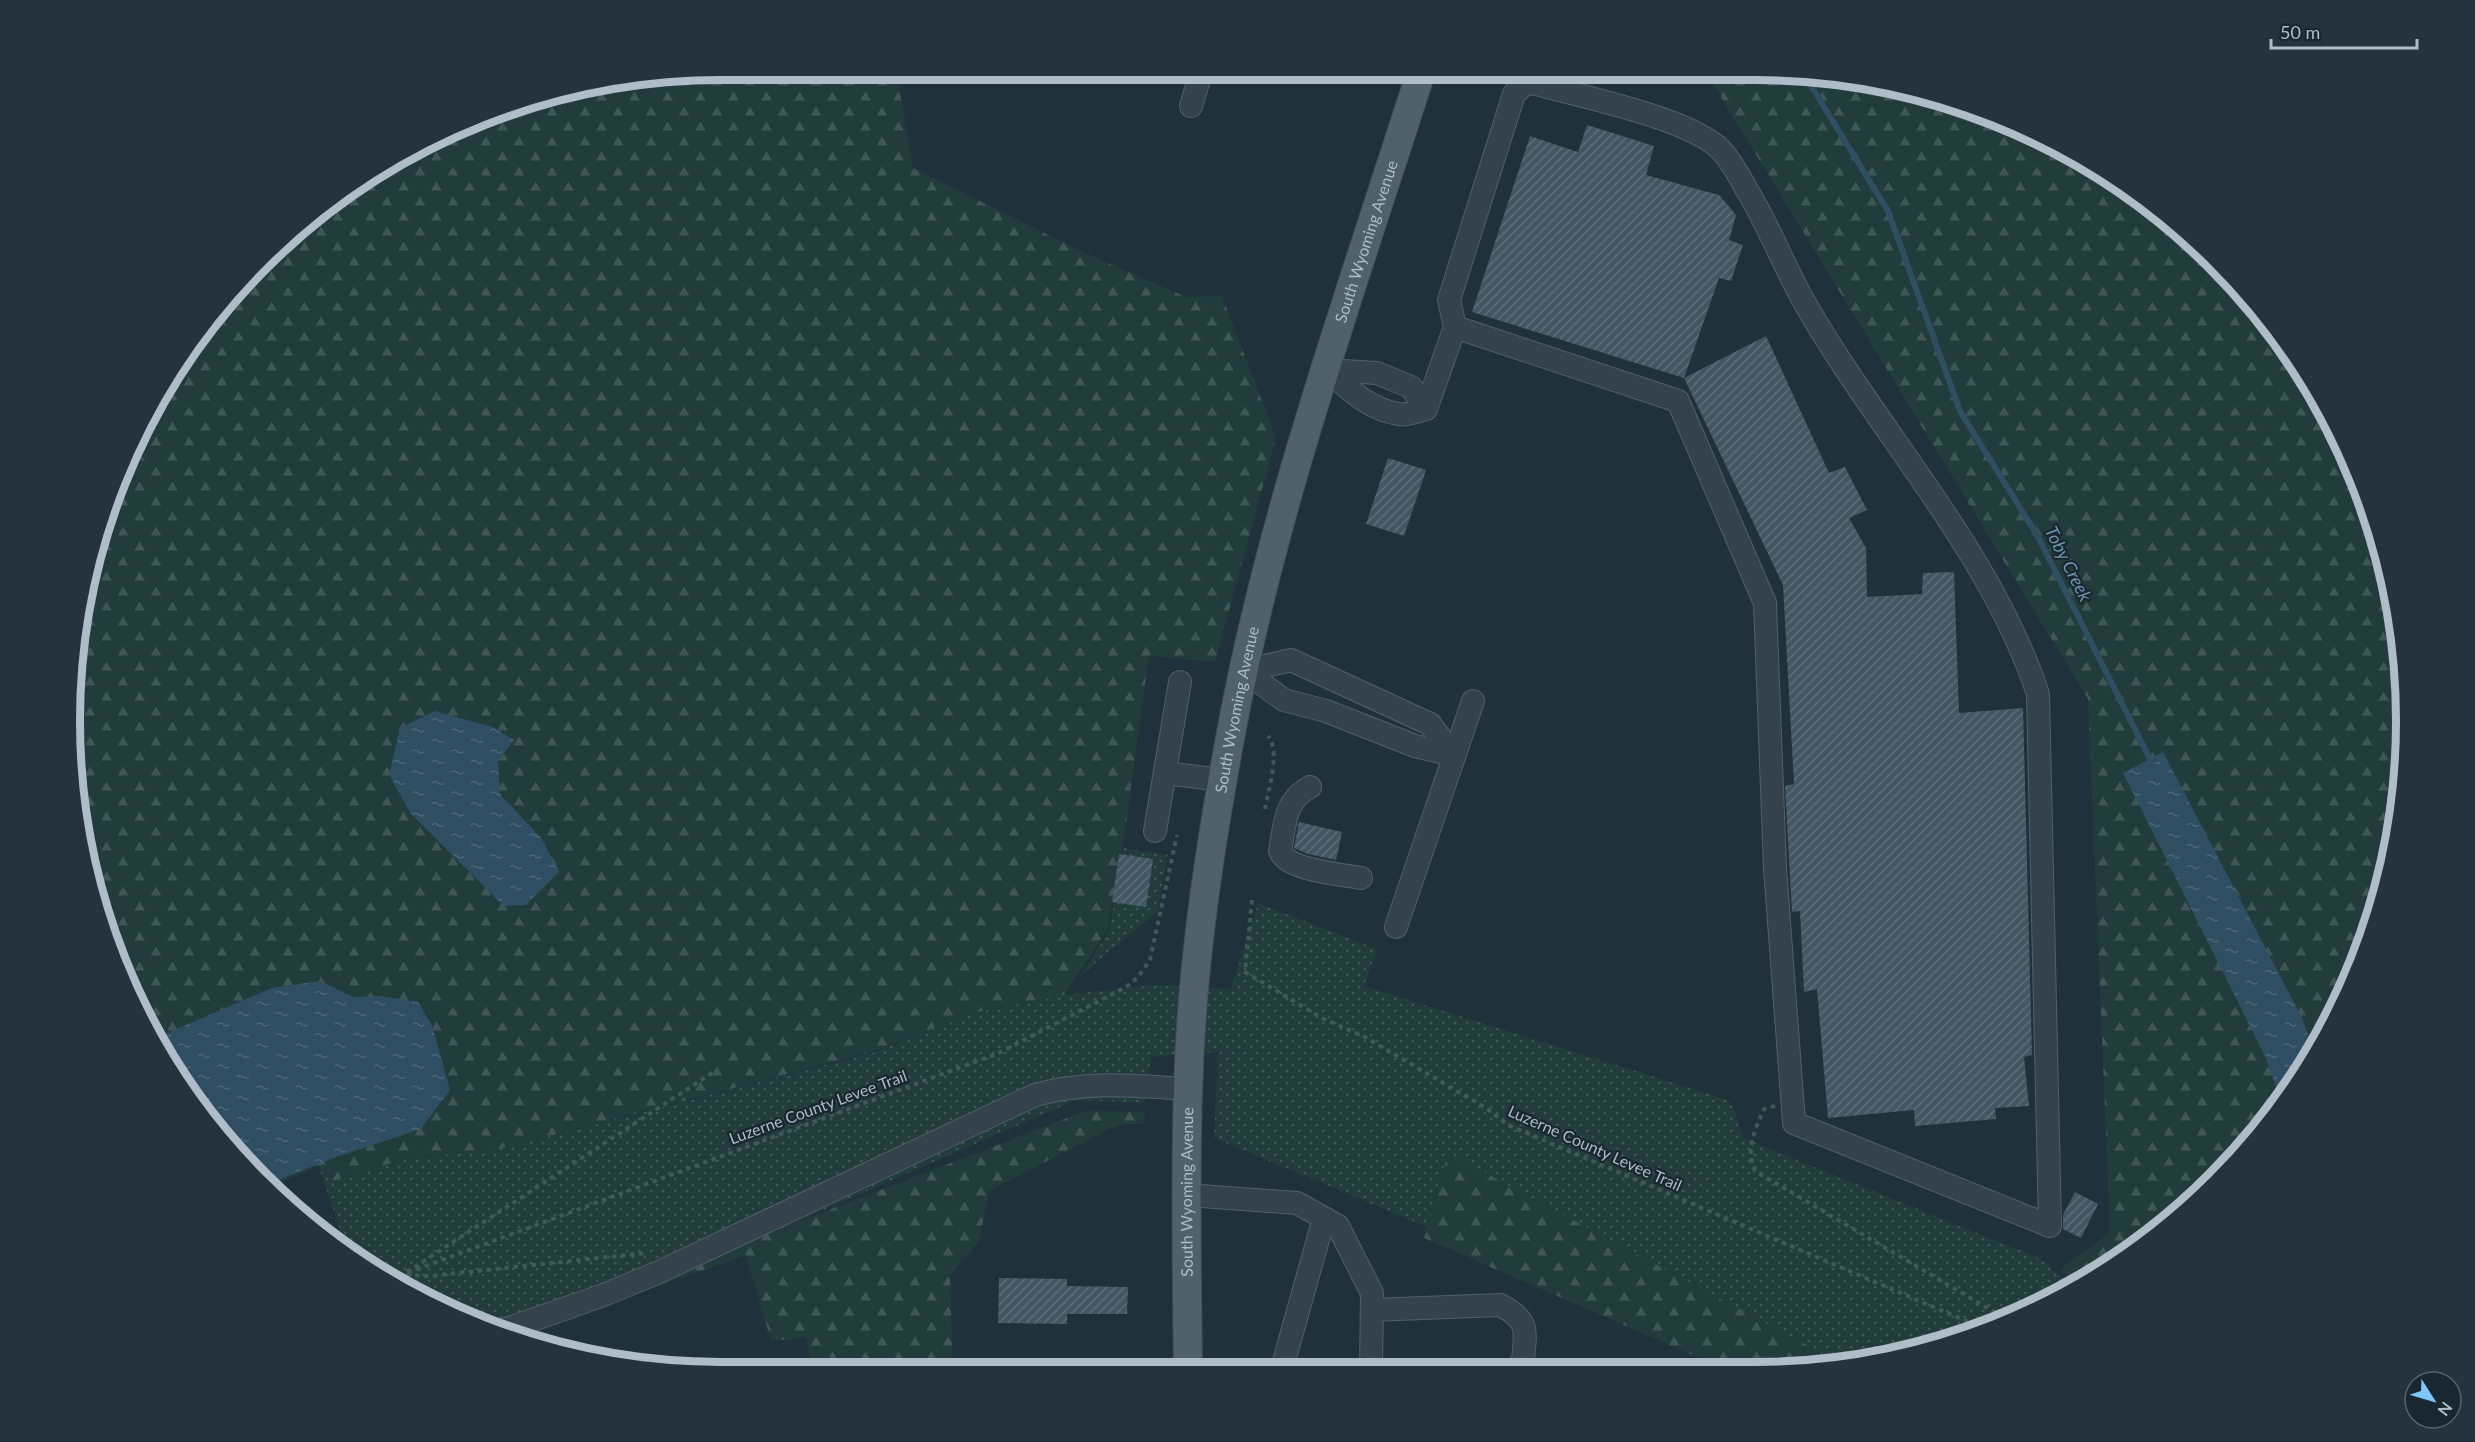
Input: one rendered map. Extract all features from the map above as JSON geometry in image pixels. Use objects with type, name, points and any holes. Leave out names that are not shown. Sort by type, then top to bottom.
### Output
[{"type":"main road","name":"South Wyoming Avenue","points":[[1188,1363],[1188,1089],[1200,931],[1222,780],[1244,671],[1284,512],[1418,79]]},
{"type":"lane","points":[[1191,106],[1199,79]]},
{"type":"lane","points":[[1426,409],[1455,327],[1449,300],[1514,93],[1524,85],[1533,83],[1683,125],[1715,145],[1730,161],[1769,227],[1806,305],[1835,353],[1952,525],[2024,651],[2038,694],[2050,1227],[1794,1123],[1775,868],[1765,603],[1678,401],[1455,327]]},
{"type":"lane","points":[[1327,370],[1377,373],[1411,387],[1426,409]]},
{"type":"lane","points":[[1327,370],[1358,399],[1367,403],[1400,415],[1426,409]]},
{"type":"lane","points":[[1244,671],[1291,660],[1430,724],[1453,755]]},
{"type":"lane","points":[[1244,671],[1284,700],[1326,711],[1415,746],[1453,755]]},
{"type":"lane","points":[[1155,831],[1180,682]]},
{"type":"lane","points":[[1396,927],[1473,701]]},
{"type":"lane","points":[[1165,773],[1222,780]]},
{"type":"lane","points":[[1310,787],[1298,794],[1288,806],[1280,851],[1283,857],[1292,864],[1361,878]]},
{"type":"lane","points":[[512,1327],[601,1296],[657,1273],[1035,1095],[1066,1086],[1092,1084],[1188,1089]]},
{"type":"lane","points":[[1187,1195],[1297,1203],[1338,1226],[1372,1293],[1371,1363]]},
{"type":"lane","points":[[1284,1363],[1324,1218]]},
{"type":"lane","points":[[1372,1310],[1500,1305],[1517,1314],[1525,1326],[1522,1363]]},
{"type":"path","points":[[1263,821],[1274,754],[1274,744],[1268,736]]},
{"type":"path","name":"Luzerne County Levee Trail","points":[[399,1276],[999,1053],[1126,987],[1138,977],[1150,960],[1169,871]]},
{"type":"path","name":"Luzerne County Levee Trail","points":[[1252,900],[1245,972],[1322,1018],[1373,1042],[1486,1108],[1508,1125],[1972,1324]]},
{"type":"path","points":[[402,1275],[715,1071]]},
{"type":"path","points":[[1793,1101],[1764,1109],[1750,1148],[1755,1171],[1998,1314]]},
{"type":"path","points":[[402,1275],[430,1276],[627,1257],[650,1252]]},
{"type":"green space","points":[[898,79],[913,168],[1087,254],[1186,297],[1222,296],[1276,438],[1215,662],[1149,656],[1123,845],[1107,930],[1064,995],[973,1013],[872,1052],[503,1148],[405,1159],[329,1182],[325,1164],[277,1184],[212,1112],[165,1042],[128,966],[101,887],[85,805],[81,763],[81,679],[85,637],[101,555],[128,476],[165,400],[188,365],[212,330],[267,267],[330,212],[400,165],[476,128],[555,101],[637,85],[679,81]]},
{"type":"green space","points":[[1704,79],[1754,79],[1838,85],[1920,101],[1999,128],[2038,146],[2075,165],[2145,212],[2208,267],[2263,330],[2287,365],[2310,400],[2347,476],[2374,555],[2390,637],[2396,721],[2394,763],[2390,805],[2374,887],[2347,966],[2310,1042],[2263,1112],[2236,1144],[2208,1175],[2145,1230],[2072,1279],[2060,1269],[2110,1233],[2088,699],[1711,81]]},
{"type":"green space","points":[[1124,848],[1168,855],[1157,912],[1081,975],[1109,931]]},
{"type":"green space","points":[[1258,903],[1377,949],[1364,986],[1728,1100],[1734,1109],[1743,1138],[2039,1258],[2066,1281],[1999,1314],[1920,1341],[1830,1358],[1448,1154],[1427,1227],[1214,1138],[1218,1052],[1151,1057],[1145,1103],[1076,1100],[730,1251],[520,1330],[476,1314],[437,1296],[400,1277],[343,1239],[319,1167],[325,1164],[330,1182],[405,1159],[503,1148],[872,1053],[973,1013],[1064,995],[1154,985],[1231,989]]},
{"type":"green space","points":[[1085,1111],[1145,1112],[1144,1123],[1117,1125],[989,1191],[979,1242],[950,1275],[953,1363],[811,1363],[806,1338],[771,1341],[746,1255],[528,1332],[519,1329]]},
{"type":"green space","points":[[1448,1153],[1830,1358],[1754,1363],[1711,1363],[1424,1238]]},
{"type":"water","points":[[435,711],[492,727],[514,740],[498,761],[500,794],[542,839],[559,872],[526,905],[504,906],[411,814],[389,775],[400,728]]},
{"type":"water","points":[[2163,752],[2302,1018],[2310,1041],[2277,1091],[2266,1058],[2123,773]]},
{"type":"water","points":[[320,981],[353,997],[380,996],[418,1002],[432,1025],[450,1090],[421,1129],[336,1157],[275,1182],[212,1112],[162,1035],[272,988]]},
{"type":"building","points":[[1587,125],[1654,146],[1646,175],[1719,195],[1736,215],[1729,240],[1743,245],[1731,281],[1719,278],[1684,378],[1472,312],[1530,136],[1578,152]]},
{"type":"building","points":[[1766,336],[1829,473],[1845,467],[1867,510],[1849,518],[1866,548],[1867,597],[1922,594],[1923,573],[1954,572],[1959,713],[2023,708],[2032,1055],[2024,1057],[2029,1106],[1995,1108],[1996,1119],[1915,1126],[1914,1110],[1828,1118],[1817,989],[1804,992],[1800,911],[1792,912],[1785,786],[1794,784],[1783,585],[1684,378]]},
{"type":"building","points":[[1388,458],[1426,470],[1404,536],[1366,524]]},
{"type":"building","points":[[1299,822],[1342,832],[1336,860],[1308,854],[1294,848]]},
{"type":"building","points":[[1119,854],[1153,859],[1146,907],[1112,902]]},
{"type":"building","points":[[2075,1192],[2098,1204],[2081,1238],[2063,1229],[2063,1215]]},
{"type":"building","points":[[999,1278],[1067,1279],[1067,1286],[1128,1287],[1127,1314],[1067,1314],[1067,1324],[998,1323]]},
{"type":"waterway","name":"Toby Creek","points":[[1809,82],[1888,211],[1960,411],[2037,535],[2153,765]]}]
